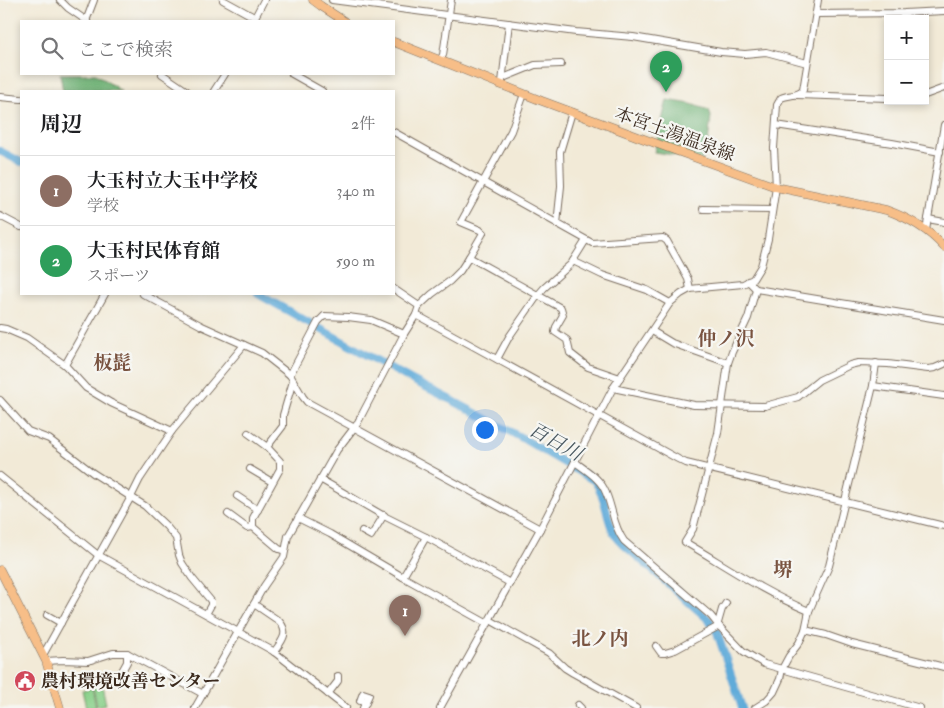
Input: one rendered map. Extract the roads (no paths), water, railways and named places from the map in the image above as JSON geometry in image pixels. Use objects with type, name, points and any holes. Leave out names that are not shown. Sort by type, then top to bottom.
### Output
[{"type":"main road","points":[[317,1],[343,20]]},
{"type":"main road","name":"本宮土湯温泉線","points":[[395,42],[502,81],[524,94],[644,140],[776,187],[886,210],[914,221],[944,247]]},
{"type":"main road","points":[[0,570],[45,658],[60,708]]},
{"type":"street","points":[[60,0],[85,20]]},
{"type":"street","points":[[86,20],[93,0]]},
{"type":"street","points":[[223,0],[254,19],[264,0]]},
{"type":"street","points":[[332,0],[576,32],[633,37],[722,52],[745,54],[766,52],[808,62]]},
{"type":"street","points":[[440,60],[443,55],[451,0]]},
{"type":"street","points":[[797,95],[804,90],[818,0]]},
{"type":"street","points":[[816,14],[944,11]]},
{"type":"street","points":[[502,81],[509,23]]},
{"type":"street","points":[[502,81],[535,65],[561,64]]},
{"type":"street","points":[[163,75],[186,90]]},
{"type":"street","points":[[215,90],[223,75]]},
{"type":"street","points":[[294,75],[320,90]]},
{"type":"street","points":[[929,94],[944,88]]},
{"type":"street","points":[[195,708],[264,586],[284,557],[288,536],[337,450],[354,427],[404,334],[416,316],[419,306],[460,271],[483,233],[462,222],[511,131],[524,94]]},
{"type":"street","points":[[440,708],[540,529],[614,388],[670,303],[690,289],[736,285],[748,282],[759,271],[763,261],[776,187],[774,148],[779,99],[783,96],[797,95],[884,98]]},
{"type":"street","points":[[0,97],[20,99]]},
{"type":"street","points":[[557,224],[561,186],[560,152],[572,112]]},
{"type":"street","points":[[776,125],[940,152]]},
{"type":"street","points":[[926,230],[944,125]]},
{"type":"street","points":[[395,133],[592,243],[663,238],[667,241],[688,279],[690,289]]},
{"type":"street","points":[[703,208],[772,210]]},
{"type":"street","points":[[0,216],[20,227]]},
{"type":"street","points":[[928,219],[944,222]]},
{"type":"street","points":[[496,359],[538,295],[573,261],[586,240]]},
{"type":"street","points":[[469,257],[559,307],[563,315],[554,332],[567,340],[571,354],[588,367],[620,378]]},
{"type":"street","points":[[573,261],[602,275],[647,290],[670,303]]},
{"type":"street","points":[[748,282],[756,289],[944,320]]},
{"type":"street","points":[[756,289],[748,318],[728,363],[718,433],[694,530],[685,542],[763,590],[785,602],[809,611]]},
{"type":"street","points":[[395,290],[419,306]]},
{"type":"street","points":[[65,365],[104,295]]},
{"type":"street","points":[[147,295],[202,326],[262,353],[291,378],[307,402],[540,529]]},
{"type":"street","points":[[267,447],[283,426],[283,415],[291,378],[317,325],[324,316],[371,320],[404,334]]},
{"type":"street","points":[[416,316],[678,459],[944,526]]},
{"type":"street","points":[[0,328],[27,338],[65,365],[86,388],[111,403],[172,431]]},
{"type":"street","points":[[652,331],[672,343],[728,363]]},
{"type":"street","points":[[203,694],[127,653],[113,653],[88,661],[45,658],[61,623],[140,479],[172,431],[244,346]]},
{"type":"street","points":[[614,388],[694,405],[765,406],[798,397],[819,380],[858,363],[888,364],[928,369],[944,364]]},
{"type":"street","points":[[755,708],[766,701],[774,692],[782,669],[805,630],[809,611],[829,566],[874,386],[876,363]]},
{"type":"street","points":[[874,386],[944,396]]},
{"type":"street","points":[[0,400],[28,431],[49,439],[93,473],[145,506],[166,526],[176,538],[182,563],[211,601],[206,614]]},
{"type":"street","points":[[248,433],[267,447],[280,464],[280,469],[253,518],[253,527]]},
{"type":"street","points":[[573,466],[593,476],[601,484],[606,492],[615,526],[624,541],[743,651],[748,652],[764,664],[920,708]]},
{"type":"street","points":[[250,470],[272,482]]},
{"type":"street","points":[[0,476],[98,555],[274,652],[346,708]]},
{"type":"street","points":[[320,479],[510,583]]},
{"type":"street","points":[[237,496],[258,510]]},
{"type":"street","points":[[228,514],[247,528],[253,527],[284,551]]},
{"type":"street","points":[[362,531],[371,536],[384,515]]},
{"type":"street","points":[[298,518],[330,534],[403,577],[549,653],[573,673],[623,705],[636,708]]},
{"type":"street","points":[[403,577],[426,537]]},
{"type":"street","points":[[656,646],[661,653],[671,652],[717,627],[722,609],[726,603]]},
{"type":"street","points":[[254,604],[282,624],[285,633],[284,638],[274,652]]},
{"type":"street","points":[[47,615],[61,623]]},
{"type":"street","points":[[805,630],[944,667]]},
{"type":"street","points":[[122,671],[127,662],[127,653]]},
{"type":"street","points":[[328,694],[338,681],[338,676]]},
{"type":"waterway","name":"百日川","points":[[0,151],[20,161]]},
{"type":"waterway","name":"百日川","points":[[260,295],[410,379],[522,438],[595,481],[602,494],[610,525],[617,538],[709,620],[717,632],[742,708]]},
{"type":"place","name":"大玉村民体育館","points":[[666,92]]},
{"type":"place","name":"大玉村立大玉中学校","points":[[405,636]]},
{"type":"place","name":"農村環境改善センター","points":[[25,681]]},
{"type":"district","name":"仲ノ沢","points":[[726,338]]},
{"type":"district","name":"板髭","points":[[112,362]]},
{"type":"district","name":"堺","points":[[783,569]]},
{"type":"district","name":"北ノ内","points":[[600,638]]}]
